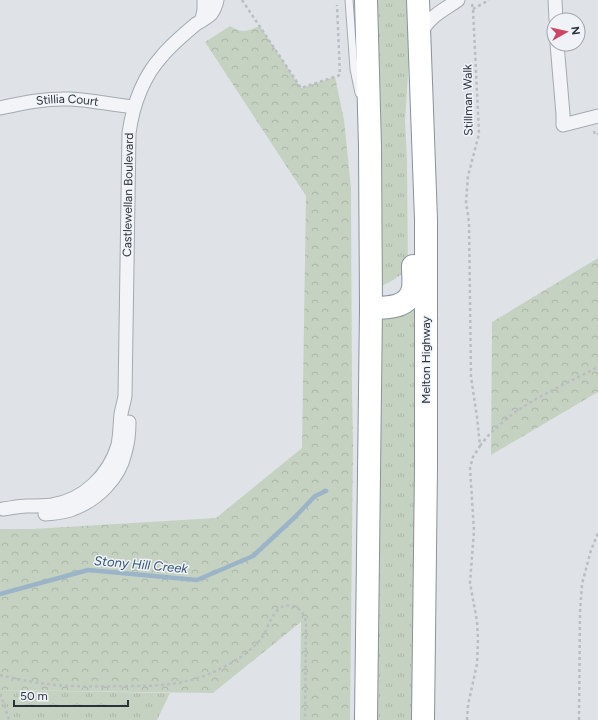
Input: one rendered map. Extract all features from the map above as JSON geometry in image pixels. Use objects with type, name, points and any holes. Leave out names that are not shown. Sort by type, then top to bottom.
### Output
[{"type":"highway","points":[[366,0],[370,146],[371,308],[366,720]]},
{"type":"highway","name":"Melton Highway","points":[[418,0],[426,220],[426,467],[423,720]]},
{"type":"highway","points":[[371,308],[397,306],[403,303],[412,294],[412,109],[419,43]]},
{"type":"street","points":[[202,19],[204,0]]},
{"type":"street","name":"Castlewellan Boulevard","points":[[2,509],[53,505],[65,502],[78,496],[87,491],[97,482],[114,457],[121,428],[125,396],[129,133],[134,108],[144,84],[162,55],[187,31],[212,13],[217,0]]},
{"type":"street","points":[[419,43],[426,24],[434,16],[458,0]]},
{"type":"street","points":[[555,0],[556,12]]},
{"type":"street","points":[[558,52],[563,125],[598,116]]},
{"type":"street","name":"Stillia Court","points":[[0,108],[56,99],[76,100],[134,108]]},
{"type":"lane","points":[[349,0],[354,69],[361,100]]},
{"type":"lane","points":[[362,108],[370,146]]},
{"type":"path","points":[[242,0],[301,88],[340,75],[336,0]]},
{"type":"path","name":"Stillman Walk","points":[[471,0],[473,9],[479,134],[468,176],[466,202],[469,222],[471,377],[480,446]]},
{"type":"path","points":[[473,9],[488,0]]},
{"type":"path","points":[[467,720],[468,705],[477,664],[478,639],[477,621],[470,584],[474,531],[473,503],[470,482],[470,468],[473,457],[485,439],[499,425],[519,410],[560,386],[598,367]]},
{"type":"path","points":[[579,720],[580,612],[582,584],[591,550],[598,534]]},
{"type":"path","points":[[0,675],[39,683],[79,686],[151,686],[188,682],[219,670],[243,655],[254,647],[278,609],[285,606],[293,606],[302,613],[306,624],[305,720]]},
{"type":"path","points":[[0,694],[8,720]]},
{"type":"green space","points":[[374,0],[409,0],[410,44],[405,121],[407,160],[408,270],[381,286]]},
{"type":"green space","points":[[230,26],[238,30],[245,31],[260,26],[301,88],[335,77],[344,120],[351,188],[353,445],[350,720],[300,720],[301,622],[213,693],[0,690],[0,529],[32,529],[216,518],[302,448],[306,196],[205,42]]},
{"type":"green space","points":[[598,258],[598,392],[491,455],[492,322]]},
{"type":"green space","points":[[416,307],[415,720],[375,720],[380,315]]},
{"type":"green space","points":[[0,690],[170,693],[157,720],[0,720]]},
{"type":"waterway","name":"Stony Hill Creek","points":[[0,594],[88,570],[197,580],[253,556],[294,518],[315,496],[326,491]]}]
